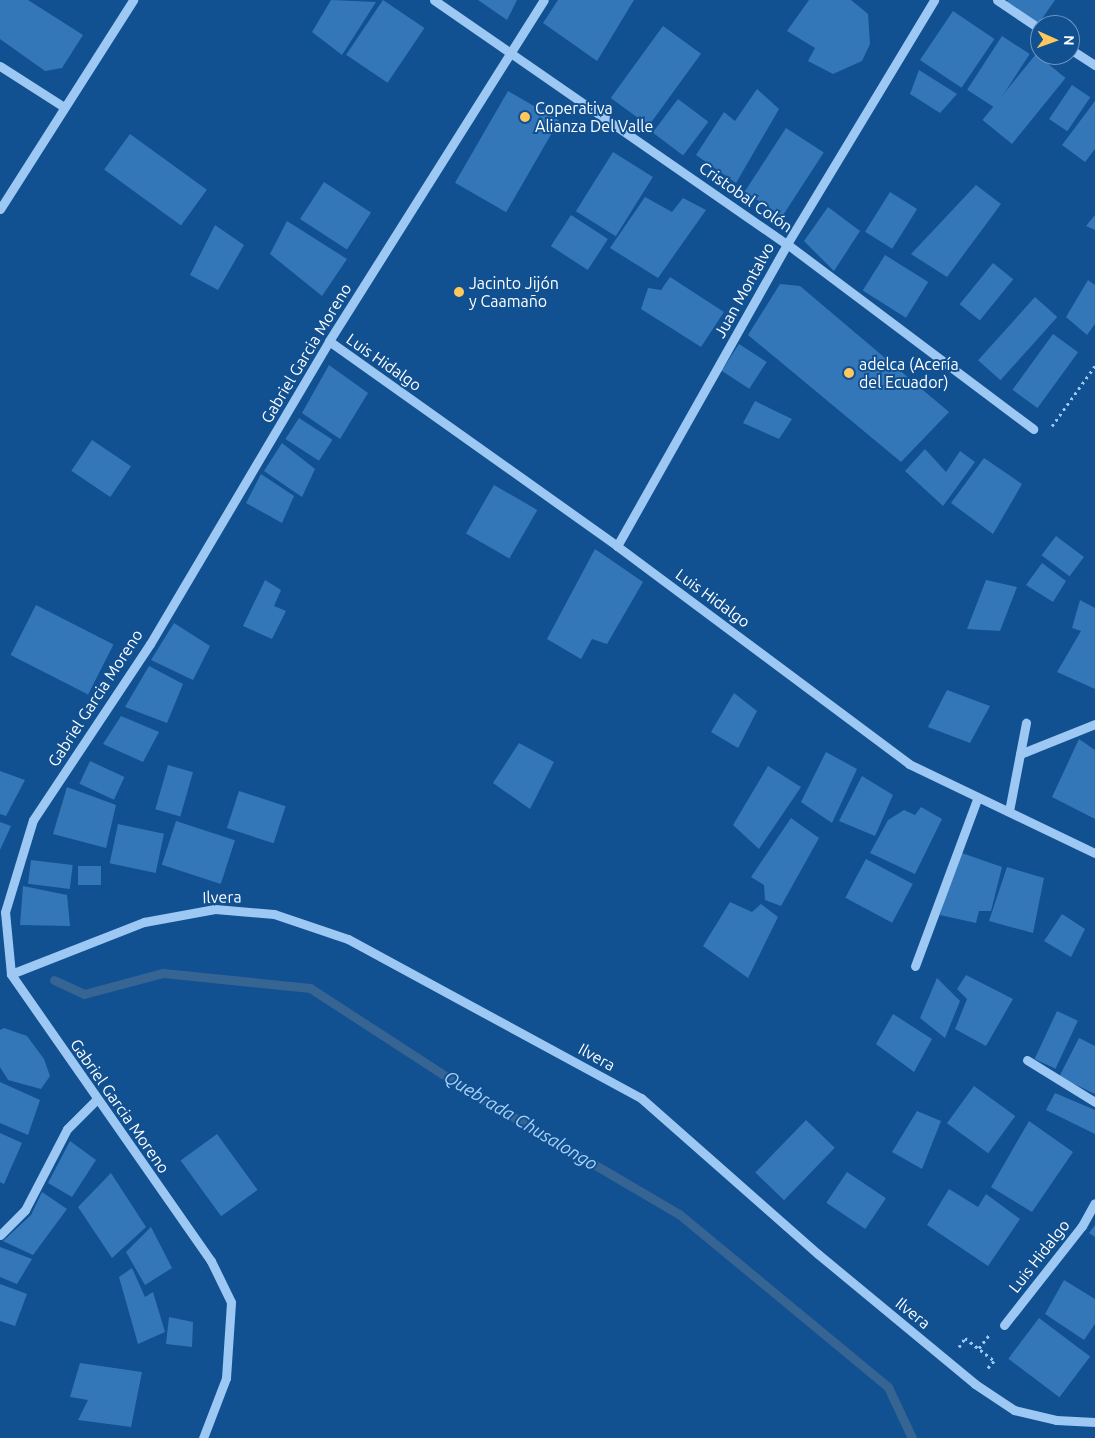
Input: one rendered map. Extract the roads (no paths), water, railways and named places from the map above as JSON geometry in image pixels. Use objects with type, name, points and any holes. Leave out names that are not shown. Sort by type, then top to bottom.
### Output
[{"type":"street","points":[[0,209],[133,0]]},
{"type":"street","name":"Cristobal Colón","points":[[434,0],[787,244],[1033,429]]},
{"type":"street","name":"Gabriel Garcia Moreno","points":[[203,1438],[226,1378],[231,1302],[211,1261],[96,1100],[11,974],[5,912],[33,820],[150,644],[329,341],[512,54],[544,0]]},
{"type":"street","name":"Juan Montalvo","points":[[617,546],[787,244],[934,0]]},
{"type":"street","points":[[997,0],[1030,21]]},
{"type":"street","points":[[1080,55],[1095,65]]},
{"type":"street","points":[[0,66],[64,107]]},
{"type":"street","name":"Luis Hidalgo","points":[[329,341],[617,546],[909,764],[1095,853]]},
{"type":"street","points":[[1009,811],[1026,723]]},
{"type":"street","points":[[1020,754],[1095,724]]},
{"type":"street","points":[[914,966],[978,796]]},
{"type":"street","name":"Ilvera","points":[[11,974],[144,922],[215,909],[274,914],[348,939],[641,1098],[818,1254],[976,1384],[1014,1410],[1056,1420],[1095,1422]]},
{"type":"street","points":[[1027,1060],[1095,1102]]},
{"type":"street","points":[[0,1235],[25,1210],[67,1129],[96,1100]]},
{"type":"street","name":"Luis Hidalgo","points":[[1004,1325],[1082,1226],[1095,1203]]},
{"type":"waterway","name":"Quebrada Chusalongo","points":[[54,980],[84,994],[163,973],[310,988],[464,1088],[679,1214],[888,1387],[912,1438]]},
{"type":"place","name":"Coperativa Alianza Del Valle","points":[[525,117]]},
{"type":"place","name":"Jacinto Jijón y Caamaño","points":[[459,292]]},
{"type":"place","name":"adelca (Acería del Ecuador)","points":[[849,373]]}]
